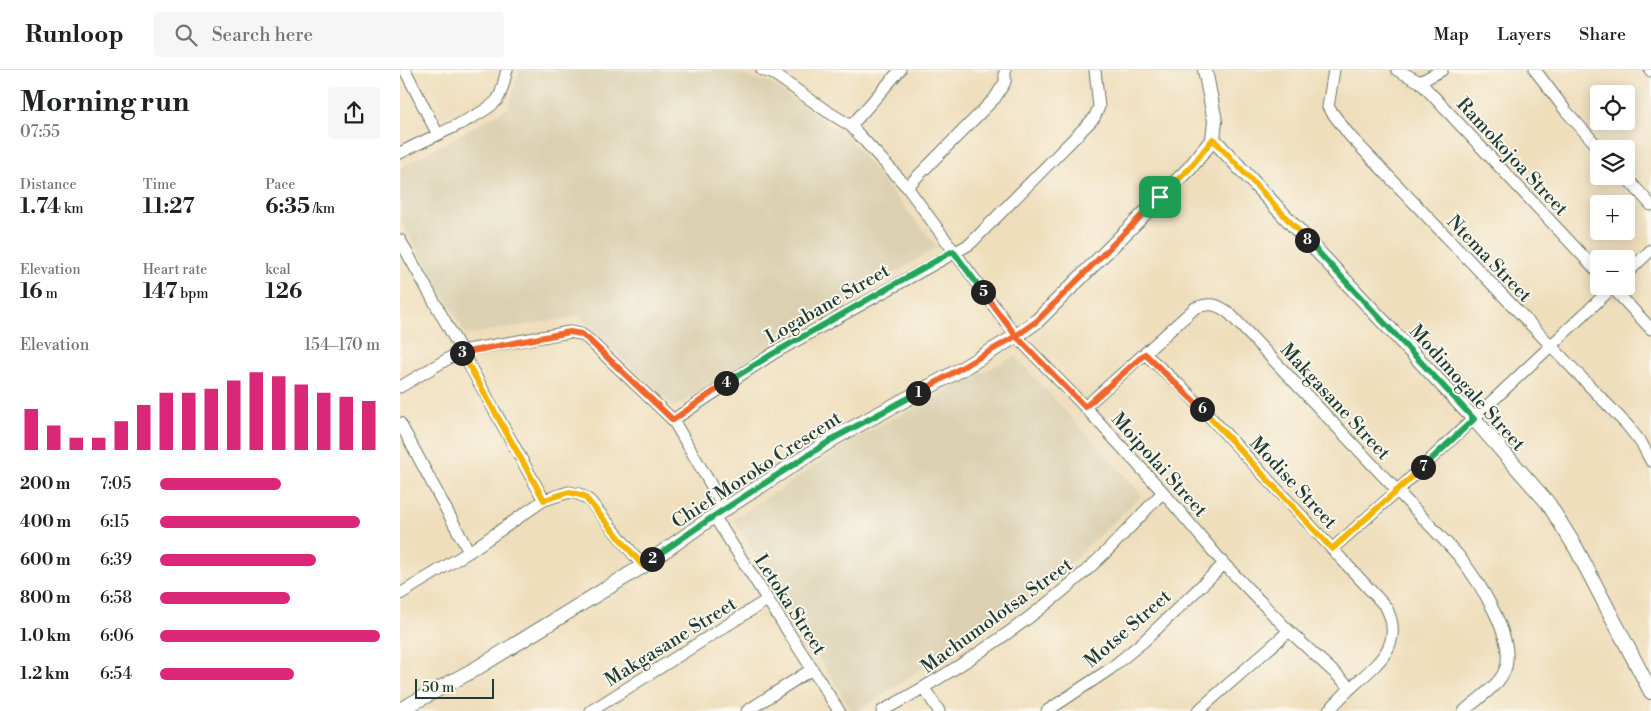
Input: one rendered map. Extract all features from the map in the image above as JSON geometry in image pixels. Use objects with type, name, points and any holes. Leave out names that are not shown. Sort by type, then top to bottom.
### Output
[{"type":"street","points":[[404,70],[437,133]]},
{"type":"street","points":[[400,153],[456,125],[497,100],[507,70]]},
{"type":"street","name":"Moipolai Street","points":[[762,70],[774,72],[851,126],[907,187],[1016,336],[1085,407],[1163,492],[1224,564],[1289,631],[1351,688]]},
{"type":"street","points":[[851,126],[900,70]]},
{"type":"street","points":[[907,187],[995,98],[1005,82],[1005,70]]},
{"type":"street","name":"Logabane Street","points":[[673,420],[774,353],[953,251],[970,244],[1094,118],[1099,107],[1095,70]]},
{"type":"street","points":[[1205,70],[1215,122],[1213,139]]},
{"type":"street","name":"Ntema Street","points":[[1334,70],[1328,107],[1341,125],[1627,425],[1642,444],[1651,461]]},
{"type":"street","name":"Ramokojoa Street","points":[[1397,70],[1420,82],[1590,263]]},
{"type":"street","points":[[1420,82],[1442,70]]},
{"type":"street","points":[[1535,70],[1566,111],[1592,140]]},
{"type":"street","name":"Chief Moroko Crescent","points":[[400,710],[477,668],[643,566],[720,512],[836,437],[1016,336],[1054,306],[1189,169],[1213,139]]},
{"type":"street","name":"Modimogale Street","points":[[1213,139],[1474,419],[1548,503],[1562,522],[1651,692]]},
{"type":"street","points":[[1633,185],[1651,205]]},
{"type":"street","points":[[400,240],[544,500]]},
{"type":"street","points":[[1635,265],[1651,250]]},
{"type":"street","points":[[1332,549],[1397,491],[1605,295]]},
{"type":"street","points":[[1620,295],[1651,329]]},
{"type":"street","name":"Makgasane Street","points":[[1085,407],[1195,308],[1204,305],[1219,306],[1230,314],[1458,555],[1477,579],[1500,625],[1505,647],[1505,670],[1496,682],[1464,711]]},
{"type":"street","points":[[400,387],[461,351],[547,335],[577,332],[588,339],[673,420]]},
{"type":"street","name":"Modise Street","points":[[1145,354],[1192,397],[1332,549],[1378,596],[1390,614],[1391,644],[1384,656],[1328,711]]},
{"type":"street","name":"Letoka Street","points":[[673,420],[767,600],[840,711]]},
{"type":"street","points":[[400,423],[469,552]]},
{"type":"street","points":[[400,594],[469,552],[544,500],[569,492],[584,496],[643,566]]},
{"type":"street","name":"Machumolotsa Street","points":[[882,711],[924,688],[1013,628],[1081,576],[1163,492]]},
{"type":"street","name":"Motse Street","points":[[1047,711],[1110,669],[1144,641],[1224,564]]},
{"type":"street","name":"Makgasane Street","points":[[590,711],[767,600]]},
{"type":"street","points":[[1198,711],[1289,631]]},
{"type":"street","points":[[747,711],[812,669]]},
{"type":"street","points":[[924,688],[939,711]]},
{"type":"shaded area","points":[[520,70],[724,70],[770,83],[849,139],[937,247],[674,408],[579,316],[466,335],[400,219],[400,168],[508,108]]},
{"type":"shaded area","points":[[1015,356],[1142,495],[1035,596],[857,711],[852,711],[734,519],[860,436]]},
{"type":"route","points":[[1160,197],[1054,306],[1016,336],[960,370],[836,437],[714,516],[643,566],[584,496],[575,492],[569,492],[544,500],[461,351],[547,335],[577,332],[588,339],[673,420],[723,385],[774,353],[842,316],[953,251],[1016,336],[1085,407],[1145,354],[1185,390],[1332,549],[1474,419],[1213,139],[1189,169],[1160,197]]}]
